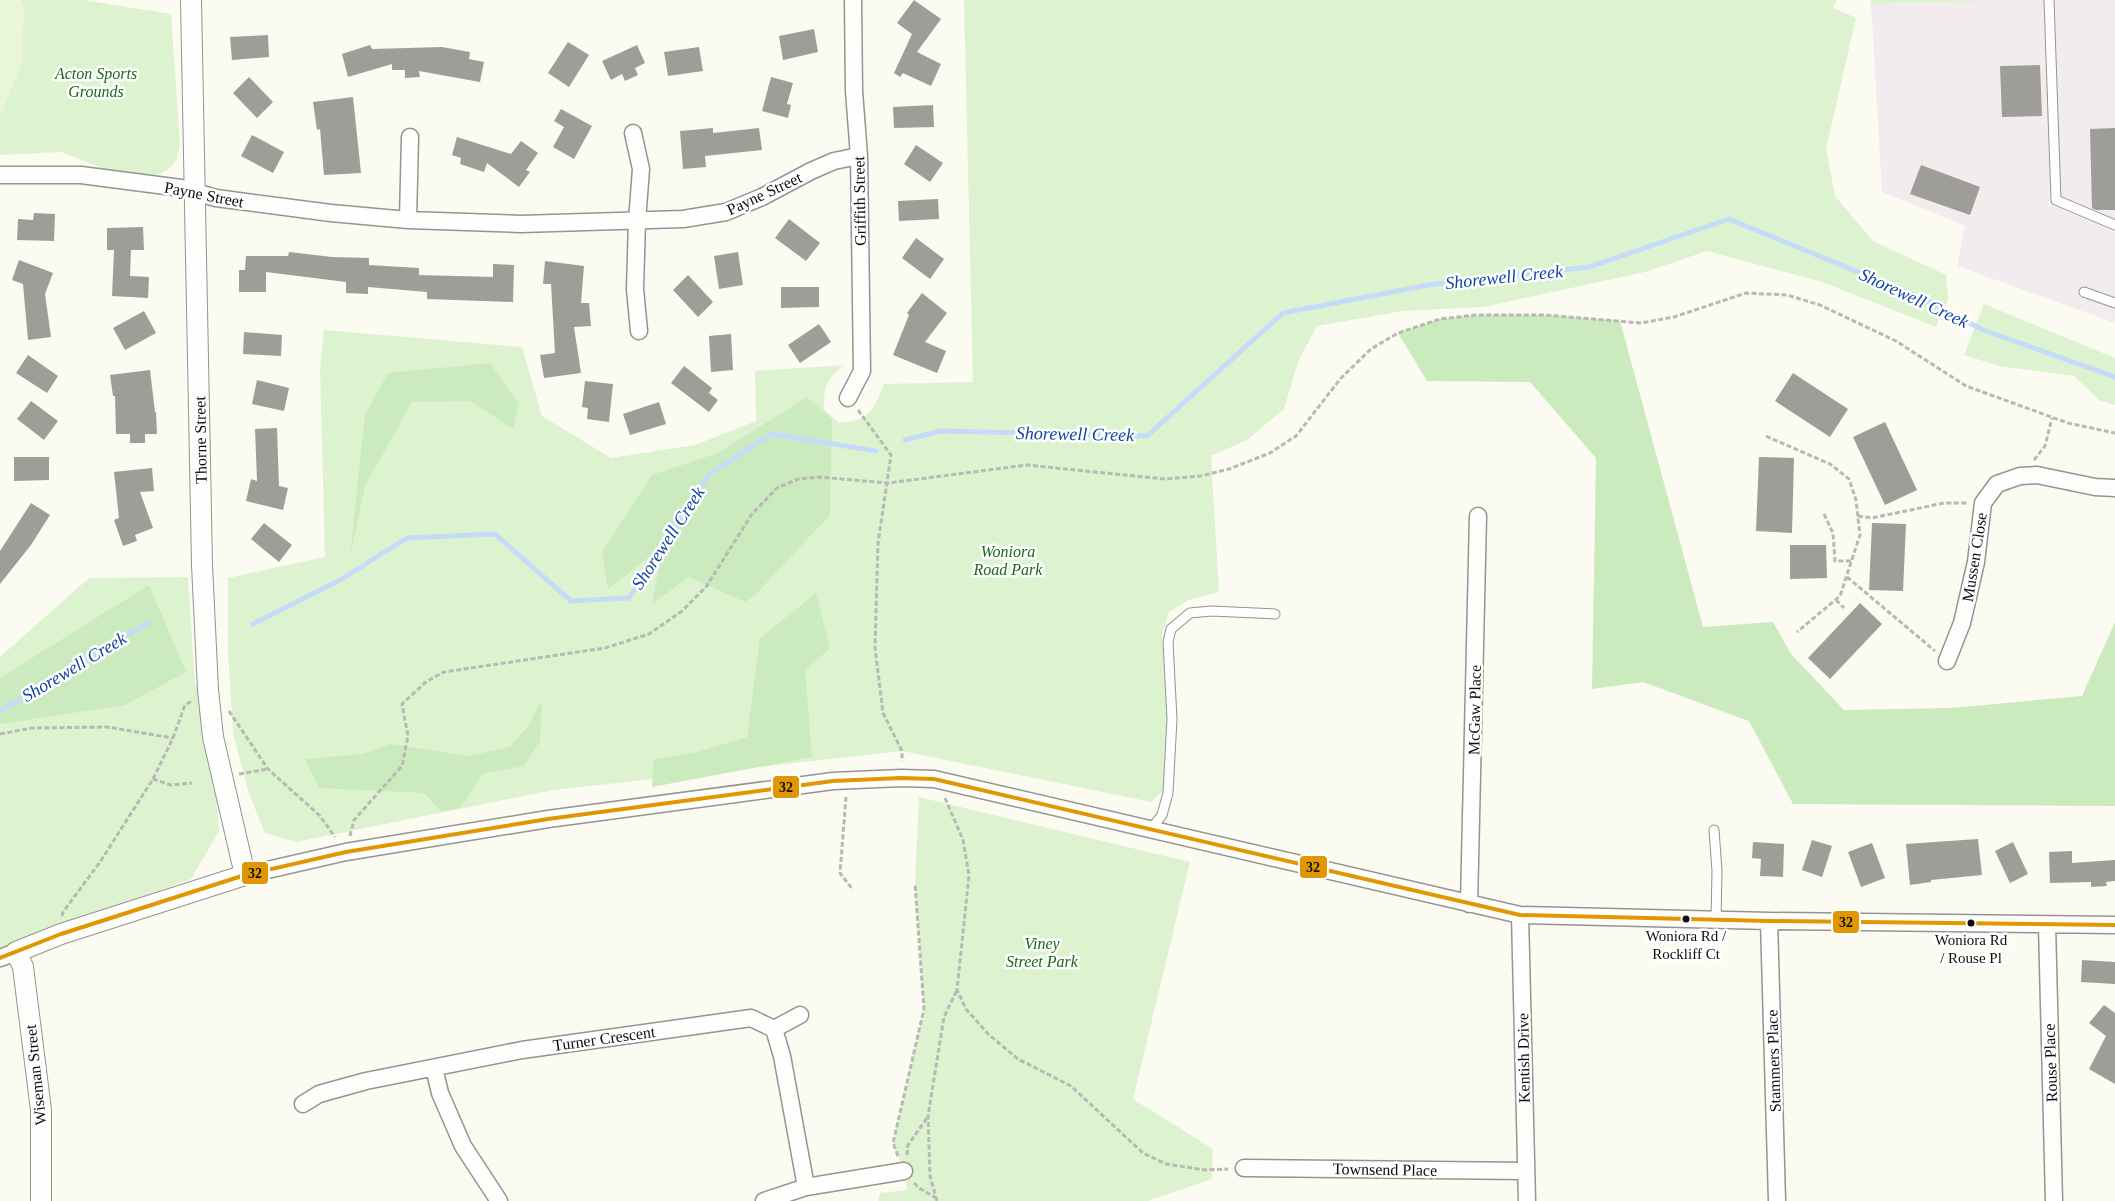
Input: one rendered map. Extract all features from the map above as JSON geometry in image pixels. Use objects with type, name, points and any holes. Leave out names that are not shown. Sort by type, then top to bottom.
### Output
[{"type":"street","name":"Thorne Street","points":[[191,0],[202,565],[208,690],[213,737],[245,875]]},
{"type":"street","name":"Griffith Street","points":[[848,398],[862,371],[859,156],[854,92],[853,0]]},
{"type":"street","points":[[633,133],[641,170],[635,290],[639,331]]},
{"type":"street","points":[[408,220],[410,137]]},
{"type":"street","name":"Payne Street","points":[[0,174],[81,175],[181,188],[216,198],[331,213],[408,220],[520,224],[683,219],[726,212],[762,197],[811,170],[834,161],[859,156]]},
{"type":"street","name":"Mussen Close","points":[[1947,661],[1962,623],[1976,562],[1983,503],[1997,484],[2020,476],[2038,475],[2095,487],[2115,488]]},
{"type":"street","name":"McGaw Place","points":[[1470,904],[1478,516]]},
{"type":"street","points":[[8,955],[61,934],[245,875],[346,852],[548,819],[833,782],[901,778],[934,779],[1520,915],[1769,921],[2115,925]]},
{"type":"street","name":"Kentish Drive","points":[[1520,915],[1527,1201]]},
{"type":"street","name":"Stammers Place","points":[[1769,921],[1777,1201]]},
{"type":"street","name":"Rouse Place","points":[[2047,925],[2054,1201]]},
{"type":"street","name":"Wiseman Street","points":[[8,955],[23,967],[41,1110],[41,1201]]},
{"type":"street","points":[[800,1015],[774,1029],[782,1056],[806,1187]]},
{"type":"street","name":"Turner Crescent","points":[[303,1104],[320,1094],[366,1080],[522,1050],[752,1018],[774,1029]]},
{"type":"street","points":[[434,1068],[440,1093],[463,1146],[499,1201]]},
{"type":"street","name":"Townsend Place","points":[[1244,1168],[1526,1171]]},
{"type":"street","points":[[764,1201],[806,1187],[904,1171]]},
{"type":"lane","points":[[2049,0],[2056,200],[2115,226]]},
{"type":"lane","points":[[2084,292],[2115,303]]},
{"type":"lane","points":[[1151,829],[1162,815],[1168,793],[1172,719],[1168,651],[1171,629],[1190,612],[1275,614]]},
{"type":"lane","points":[[1714,830],[1717,871],[1716,920]]},
{"type":"path","points":[[346,852],[354,820],[402,766],[408,736],[402,704],[426,680],[444,672],[605,648],[649,634],[682,612],[706,587],[752,514],[777,488],[798,479],[819,476],[888,483],[1027,465],[1165,479],[1201,476],[1229,470],[1270,453],[1296,436],[1341,378],[1371,349],[1398,333],[1440,319],[1476,315],[1544,315],[1641,323],[1674,317],[1746,294],[1787,295],[1820,305],[1896,341],[1966,386],[2052,418],[2115,433]]},
{"type":"path","points":[[848,398],[891,454],[878,543],[875,647],[883,713],[902,751],[901,778]]},
{"type":"path","points":[[2020,476],[2045,446],[2052,418]]},
{"type":"path","points":[[1766,436],[1830,464],[1849,479],[1856,500],[1860,534],[1840,596],[1797,632]]},
{"type":"path","points":[[1858,516],[1872,518],[1944,503],[1983,503]]},
{"type":"path","points":[[1824,514],[1833,533],[1835,545],[1834,561],[1852,561]]},
{"type":"path","points":[[1847,577],[1947,661]]},
{"type":"path","points":[[1836,600],[1844,608]]},
{"type":"path","points":[[61,934],[62,912],[100,862],[153,779],[174,738],[185,705],[208,690],[230,711],[268,769],[320,816],[346,852]]},
{"type":"path","points":[[0,734],[32,728],[107,727],[174,738]]},
{"type":"path","points":[[239,774],[268,769]]},
{"type":"path","points":[[153,779],[171,784],[192,783]]},
{"type":"path","points":[[934,779],[949,806],[963,840],[968,875],[957,990],[944,1017],[937,1073],[928,1116],[930,1176],[936,1200]]},
{"type":"path","points":[[833,782],[846,795],[840,873],[853,890]]},
{"type":"path","points":[[915,884],[924,1009],[893,1144],[904,1171],[919,1188],[936,1200]]},
{"type":"path","points":[[957,990],[966,1008],[988,1034],[1018,1058],[1071,1086],[1144,1154],[1166,1164],[1205,1170],[1244,1168]]},
{"type":"path","points":[[904,1171],[908,1145],[928,1116]]},
{"type":"shaded area","points":[[2011,0],[2115,0],[2115,323],[1957,266],[1965,226],[1882,192],[1871,4]]},
{"type":"green space","name":"Acton Sports Grounds","points":[[0,0],[83,0],[171,14],[180,145],[177,159],[170,168],[160,174],[152,175],[110,171],[61,152],[0,155]]},
{"type":"green space","points":[[0,0],[21,0],[24,6],[22,64],[0,116]]},
{"type":"green space","name":"Woniora Road Park","points":[[964,0],[1837,0],[1833,8],[1856,18],[1826,149],[1835,196],[1873,241],[1946,275],[1948,299],[1936,327],[1822,282],[1707,251],[1645,272],[1483,307],[1403,311],[1317,326],[1298,362],[1284,409],[1247,440],[1211,456],[1219,592],[1188,600],[1169,612],[1162,633],[1167,702],[1167,753],[1163,791],[1151,802],[902,751],[554,790],[296,842],[265,833],[249,794],[233,733],[228,649],[228,578],[325,557],[320,369],[324,330],[522,347],[542,416],[611,458],[695,445],[756,421],[755,371],[845,365],[827,383],[825,394],[824,409],[839,423],[850,422],[869,412],[877,401],[884,384],[973,382]]},
{"type":"green space","points":[[1871,0],[2011,0],[1871,4]]},
{"type":"green space","points":[[1984,304],[2115,358],[2115,405],[2099,400],[2074,376],[1999,366],[1964,355]]},
{"type":"green space","points":[[1476,315],[1545,315],[1620,321],[1703,627],[1773,622],[1791,654],[1844,710],[1951,708],[2082,696],[2115,622],[2115,806],[1793,804],[1749,721],[1643,682],[1592,689],[1596,458],[1530,382],[1427,381],[1398,333],[1440,319]]},
{"type":"green space","points":[[490,363],[519,404],[513,429],[470,401],[412,402],[365,486],[350,556],[365,415],[388,373]]},
{"type":"green space","points":[[807,397],[832,419],[830,515],[755,595],[745,602],[689,577],[652,604],[663,546],[608,589],[602,552],[652,475],[718,453]]},
{"type":"green space","points":[[188,577],[195,685],[208,690],[219,831],[191,879],[0,949],[0,657],[89,578]]},
{"type":"green space","points":[[149,585],[186,672],[125,705],[0,724],[0,678]]},
{"type":"green space","points":[[816,593],[830,648],[805,671],[812,757],[652,787],[654,759],[698,752],[747,737],[760,638]]},
{"type":"green space","points":[[542,700],[540,741],[524,766],[484,773],[460,808],[441,811],[424,793],[319,788],[305,759],[363,754],[390,744],[468,756],[510,747],[528,726]]},
{"type":"green space","name":"Viney Street Park","points":[[919,797],[1190,862],[1133,1099],[1213,1149],[1212,1179],[1148,1201],[878,1201],[880,1193],[907,1190],[904,1171],[893,1143],[924,1009],[915,884]]},
{"type":"building","points":[[914,0],[941,19],[917,52],[941,64],[931,86],[903,73],[900,77],[894,73],[912,34],[897,23]]},
{"type":"building","points":[[814,29],[818,52],[783,60],[779,36]]},
{"type":"building","points":[[268,35],[269,57],[232,60],[230,37]]},
{"type":"building","points":[[568,42],[589,55],[569,87],[548,73]]},
{"type":"building","points":[[370,45],[372,49],[442,47],[470,52],[469,59],[484,62],[480,82],[419,71],[420,77],[405,78],[405,70],[392,70],[392,64],[348,77],[342,54]]},
{"type":"building","points":[[637,45],[645,63],[635,68],[638,75],[625,81],[622,74],[611,80],[602,61]]},
{"type":"building","points":[[699,47],[703,71],[668,76],[664,52]]},
{"type":"building","points":[[2040,65],[2042,116],[2002,117],[2000,66]]},
{"type":"building","points":[[249,77],[273,102],[257,118],[233,93]]},
{"type":"building","points":[[771,77],[793,83],[787,104],[791,105],[788,118],[762,111]]},
{"type":"building","points":[[353,97],[361,173],[324,175],[320,129],[317,130],[313,102]]},
{"type":"building","points":[[933,105],[934,127],[894,128],[893,107]]},
{"type":"building","points":[[561,109],[592,126],[574,159],[553,147],[564,127],[554,121]]},
{"type":"building","points":[[713,128],[713,133],[759,128],[762,150],[705,156],[706,167],[683,169],[680,131]]},
{"type":"building","points":[[2115,128],[2115,210],[2096,210],[2092,208],[2090,129]]},
{"type":"building","points":[[252,135],[284,152],[273,173],[241,156]]},
{"type":"building","points":[[457,137],[511,154],[521,141],[538,153],[526,170],[530,172],[519,187],[487,163],[484,172],[460,164],[461,158],[452,155]]},
{"type":"building","points":[[916,145],[943,163],[930,182],[904,164]]},
{"type":"building","points":[[1921,165],[1980,187],[1970,215],[1910,194]]},
{"type":"building","points":[[938,199],[939,219],[899,221],[898,201]]},
{"type":"building","points":[[34,213],[55,214],[54,241],[17,240],[18,219],[33,220]]},
{"type":"building","points":[[789,219],[820,243],[806,261],[775,238]]},
{"type":"building","points":[[143,227],[144,250],[131,250],[130,276],[149,277],[148,298],[112,296],[114,250],[107,250],[107,228]]},
{"type":"building","points":[[916,238],[944,259],[930,279],[902,258]]},
{"type":"building","points":[[289,252],[332,257],[369,258],[369,265],[419,268],[419,275],[493,277],[493,264],[514,265],[513,302],[427,299],[427,292],[368,287],[368,294],[346,293],[346,282],[266,272],[266,292],[239,292],[239,270],[245,270],[246,256],[288,256]]},
{"type":"building","points":[[738,252],[743,285],[719,289],[714,256]]},
{"type":"building","points":[[19,260],[53,273],[45,294],[51,337],[28,340],[23,284],[12,280]]},
{"type":"building","points":[[545,261],[584,266],[581,303],[589,303],[591,326],[574,327],[581,373],[544,378],[540,355],[555,353],[551,284],[543,284]]},
{"type":"building","points":[[688,275],[713,302],[698,317],[673,290]]},
{"type":"building","points":[[781,287],[819,287],[819,307],[781,308]]},
{"type":"building","points":[[922,293],[947,313],[925,342],[946,351],[937,373],[893,355],[909,315],[907,313]]},
{"type":"building","points":[[144,311],[156,333],[125,350],[113,328]]},
{"type":"building","points":[[819,324],[831,342],[800,363],[788,345]]},
{"type":"building","points":[[244,332],[282,335],[281,356],[243,354]]},
{"type":"building","points":[[731,334],[733,370],[711,372],[709,336]]},
{"type":"building","points":[[28,355],[58,376],[47,393],[16,373]]},
{"type":"building","points":[[684,366],[712,388],[709,393],[718,400],[709,412],[671,383]]},
{"type":"building","points":[[150,370],[157,434],[145,434],[145,443],[130,443],[130,434],[116,434],[115,396],[113,396],[110,375]]},
{"type":"building","points":[[1793,373],[1848,409],[1830,437],[1775,401]]},
{"type":"building","points":[[257,380],[289,388],[284,411],[252,404]]},
{"type":"building","points":[[585,381],[613,384],[609,422],[587,419],[588,408],[582,407]]},
{"type":"building","points":[[31,401],[58,421],[44,440],[17,419]]},
{"type":"building","points":[[659,402],[666,424],[630,435],[623,414]]},
{"type":"building","points":[[1885,422],[1917,490],[1885,505],[1853,437]]},
{"type":"building","points":[[277,428],[279,486],[288,488],[283,510],[246,501],[251,479],[257,481],[255,429]]},
{"type":"building","points":[[14,457],[49,457],[49,480],[14,481]]},
{"type":"building","points":[[1759,457],[1794,458],[1792,533],[1756,531]]},
{"type":"building","points":[[152,468],[154,491],[140,492],[153,528],[135,535],[137,541],[123,546],[114,520],[119,518],[114,472]]},
{"type":"building","points":[[31,503],[50,515],[31,545],[0,584],[0,551]]},
{"type":"building","points":[[264,523],[292,545],[279,562],[251,539]]},
{"type":"building","points":[[1872,523],[1906,524],[1903,591],[1869,590]]},
{"type":"building","points":[[1790,545],[1826,545],[1827,578],[1790,579]]},
{"type":"building","points":[[1860,603],[1882,624],[1830,679],[1808,658]]},
{"type":"building","points":[[1978,839],[1982,875],[1931,880],[1931,882],[1910,885],[1906,844]]},
{"type":"building","points":[[1812,840],[1832,846],[1822,877],[1802,870]]},
{"type":"building","points":[[1753,842],[1784,844],[1783,877],[1760,876],[1761,859],[1752,858]]},
{"type":"building","points":[[2013,842],[2028,874],[2010,883],[1995,851]]},
{"type":"building","points":[[1872,843],[1885,878],[1861,887],[1848,852]]},
{"type":"building","points":[[2072,851],[2072,863],[2115,860],[2115,881],[2106,882],[2107,886],[2091,887],[2091,882],[2050,883],[2049,852]]},
{"type":"building","points":[[2082,960],[2115,962],[2115,984],[2081,982]]},
{"type":"building","points":[[2104,1005],[2115,1013],[2115,1084],[2089,1069],[2106,1036],[2089,1023]]},
{"type":"waterway","name":"Shorewell Creek","points":[[905,440],[941,431],[1147,436],[1283,313],[1428,285],[1589,267],[1729,219],[1924,299],[1983,330],[2115,377]]},
{"type":"waterway","name":"Shorewell Creek","points":[[253,624],[340,580],[407,538],[495,534],[571,601],[629,598],[709,474],[772,434],[876,451]]},
{"type":"waterway","name":"Shorewell Creek","points":[[0,711],[148,623]]},
{"type":"transit line","name":"32","points":[[0,958],[61,934],[245,875],[346,852],[548,819],[833,781],[901,778],[934,779],[1520,915],[1769,921],[2115,925]]},
{"type":"place","name":"Woniora Rd / Rockliff Ct","points":[[1686,919]]},
{"type":"place","name":"Woniora Rd / Rouse Pl","points":[[1971,923]]}]
